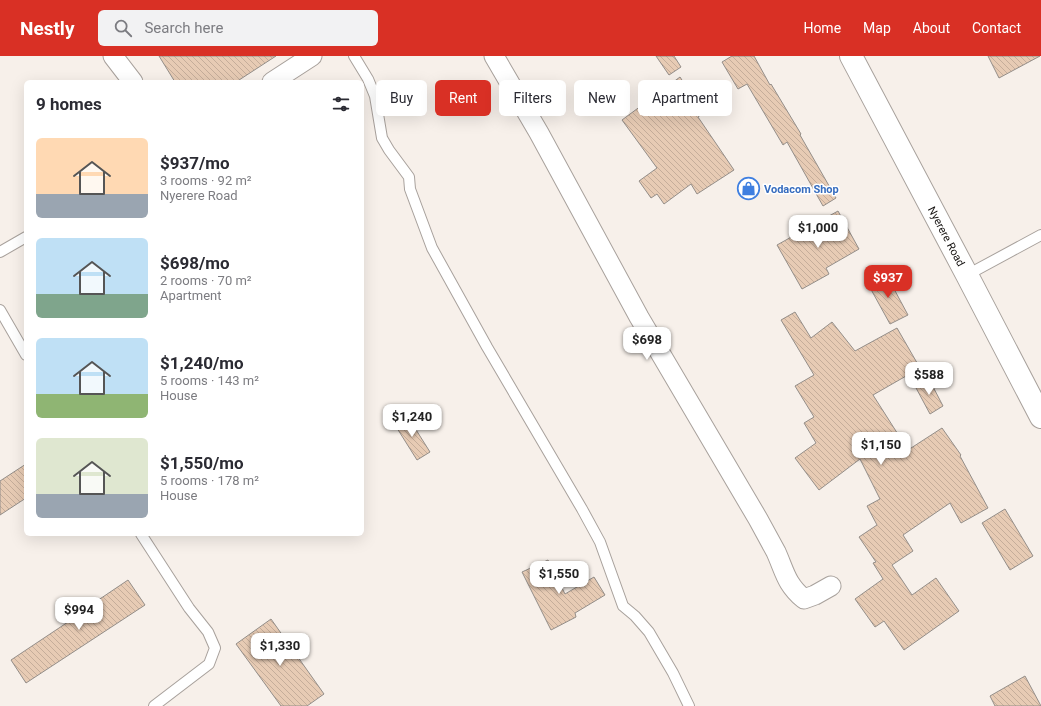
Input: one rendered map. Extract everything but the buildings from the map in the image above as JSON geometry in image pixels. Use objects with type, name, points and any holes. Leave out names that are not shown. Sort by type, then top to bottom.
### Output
[{"type":"highway","name":"Nyerere Road","points":[[850,56],[1041,417]]},
{"type":"street","points":[[113,56],[132,80]]},
{"type":"street","points":[[275,80],[312,56]]},
{"type":"street","points":[[494,56],[539,133],[639,317],[758,519],[776,552],[788,582],[796,593],[804,599],[831,586]]},
{"type":"lane","points":[[354,56],[376,96],[382,138],[409,177],[410,189],[432,248],[487,347],[600,542],[624,606],[649,632],[673,673],[689,706]]},
{"type":"lane","points":[[967,275],[1041,235]]},
{"type":"lane","points":[[0,252],[24,239]]},
{"type":"lane","points":[[0,310],[24,352]]},
{"type":"lane","points":[[142,536],[189,608],[208,632],[215,648],[210,664],[154,706]]},
{"type":"place","name":"Vodacom Shop","points":[[749,189]]}]
